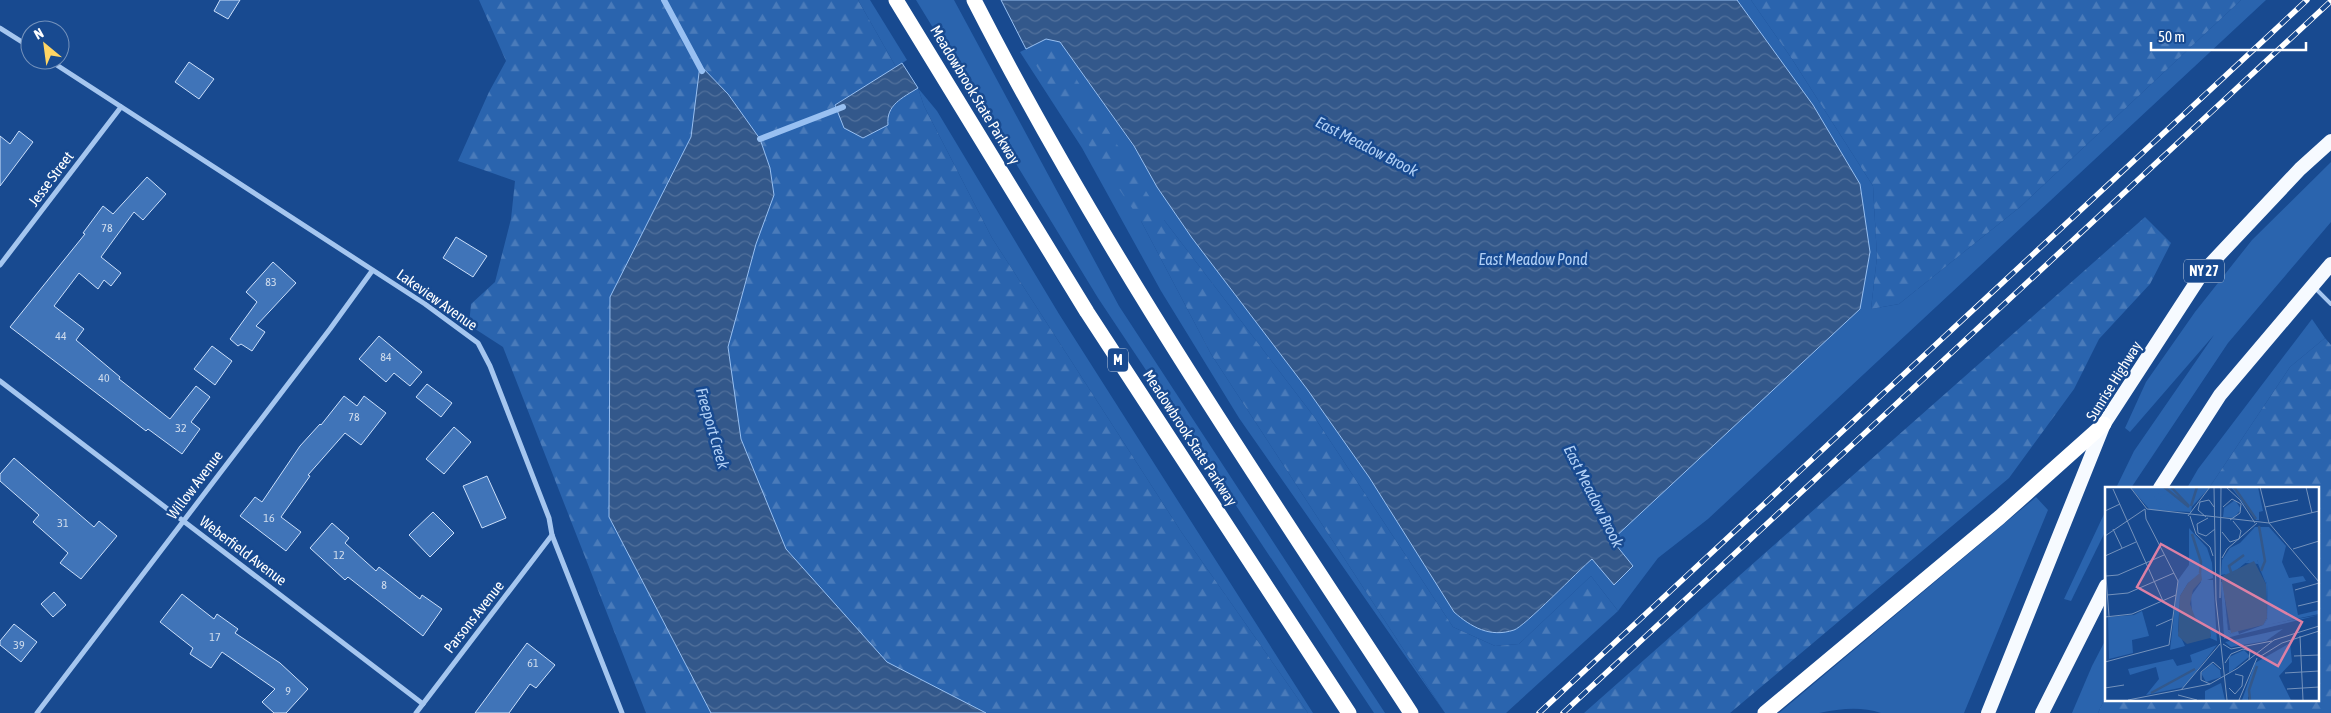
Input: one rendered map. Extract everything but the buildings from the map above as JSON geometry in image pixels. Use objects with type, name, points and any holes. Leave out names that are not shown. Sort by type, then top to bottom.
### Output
[{"type":"highway","name":"Meadowbrook State Parkway","points":[[896,0],[1087,312],[1324,678],[1349,713]]},
{"type":"highway","points":[[974,0],[1117,259],[1273,506],[1411,713]]},
{"type":"highway","name":"Sunrise Highway","points":[[1988,713],[2104,424],[2203,272],[2300,169],[2331,141]]},
{"type":"highway","points":[[2161,487],[2220,395],[2331,264]]},
{"type":"highway","points":[[1765,713],[2000,517],[2104,424]]},
{"type":"highway","points":[[2042,713],[2105,588]]},
{"type":"street","points":[[0,28],[20,41]]},
{"type":"street","name":"Lakeview Avenue","points":[[64,70],[425,304],[478,343],[490,366],[549,518],[552,535],[622,713]]},
{"type":"street","name":"Jesse Street","points":[[0,265],[121,107]]},
{"type":"street","name":"Willow Avenue","points":[[37,713],[330,329],[372,271]]},
{"type":"street","name":"Weberfield Avenue","points":[[0,381],[423,704]]},
{"type":"street","name":"Parsons Avenue","points":[[416,713],[552,535]]},
{"type":"lane","points":[[2312,286],[2331,304]]},
{"type":"green space","points":[[479,0],[858,0],[896,67],[835,105],[863,138],[888,125],[888,118],[893,107],[901,99],[918,88],[924,106],[992,238],[1182,533],[1308,713],[986,713],[884,664],[786,549],[740,439],[728,347],[756,244],[774,195],[770,168],[760,139],[728,94],[701,66],[691,137],[610,298],[609,517],[711,713],[646,713],[503,347],[469,325],[471,304],[495,282],[511,219],[515,181],[458,161],[489,92],[506,61]]},
{"type":"green space","points":[[858,0],[870,0],[907,60],[896,67]]},
{"type":"green space","points":[[916,0],[954,0],[1119,306],[1385,713],[1374,713],[1098,298]]},
{"type":"green space","points":[[1737,0],[1751,0],[1792,59],[1873,186],[1877,257],[1871,309],[1899,304],[2020,207],[2241,0],[2266,0],[1708,519],[1658,558],[1618,611],[1591,576],[1519,644],[1495,646],[1453,627],[1315,418],[1164,220],[1141,221],[1211,354],[1445,713],[1239,418],[1161,291],[1082,148],[1020,52],[1046,39],[1060,42],[1134,147],[1157,187],[1192,238],[1307,389],[1369,477],[1454,612],[1481,630],[1497,633],[1520,627],[1592,559],[1614,585],[1633,566],[1611,540],[1860,309],[1860,184],[1813,105]]},
{"type":"green space","points":[[1751,0],[2241,0],[2020,207],[1899,304],[1871,309],[1877,257],[1873,186],[1792,59]]},
{"type":"green space","points":[[1057,48],[1164,220],[1315,418],[1453,627],[1495,646],[1519,644],[1591,576],[1618,611],[1506,713],[1445,713],[1211,354],[1141,221],[1057,99],[1026,49]]},
{"type":"green space","points":[[918,88],[937,111],[1059,314],[1313,713],[1308,713],[1182,533],[992,238],[924,106]]},
{"type":"green space","points":[[2331,162],[2331,222],[2228,343],[2132,487],[2116,487],[2134,451],[2214,335],[2130,432],[2125,428],[2146,382],[2195,312],[2252,240]]},
{"type":"green space","points":[[2145,217],[2171,243],[2150,284],[2099,339],[2074,389],[2009,478],[1730,713],[1584,713]]},
{"type":"green space","points":[[2312,319],[2325,338],[2290,367],[2210,487],[2188,487],[2198,469]]},
{"type":"green space","points":[[2325,338],[2331,345],[2331,713],[2098,713],[2105,698],[2105,700],[2318,700],[2318,487],[2210,487],[2290,367]]},
{"type":"green space","points":[[2036,497],[2048,510],[1964,713],[1881,713],[1858,709],[1842,709],[1819,713],[1779,713]]},
{"type":"green space","points":[[2105,512],[2105,532],[2071,601],[2064,599]]},
{"type":"green space","points":[[2105,641],[2105,698],[2098,713],[2072,713]]},
{"type":"water","name":"East Meadow Pond","points":[[1001,0],[1737,0],[1813,105],[1860,184],[1870,252],[1860,309],[1612,540],[1633,566],[1614,585],[1592,559],[1520,627],[1497,633],[1481,630],[1454,612],[1369,477],[1307,389],[1192,238],[1157,187],[1134,146],[1060,42],[1046,39],[1026,49]]},
{"type":"water","points":[[902,63],[918,88],[892,107],[888,118],[888,125],[863,138],[844,128],[835,105]]},
{"type":"water","name":"Freeport Creek","points":[[700,65],[728,94],[760,139],[770,168],[774,195],[756,244],[728,347],[741,439],[786,549],[887,662],[986,713],[711,713],[609,517],[610,297],[691,137]]},
{"type":"waterway","name":"East Meadow Brook","points":[[664,0],[702,71]]},
{"type":"waterway","points":[[760,139],[843,107]]},
{"type":"railway","points":[[1539,713],[2307,0]]},
{"type":"railway","points":[[1563,713],[2331,1]]}]
